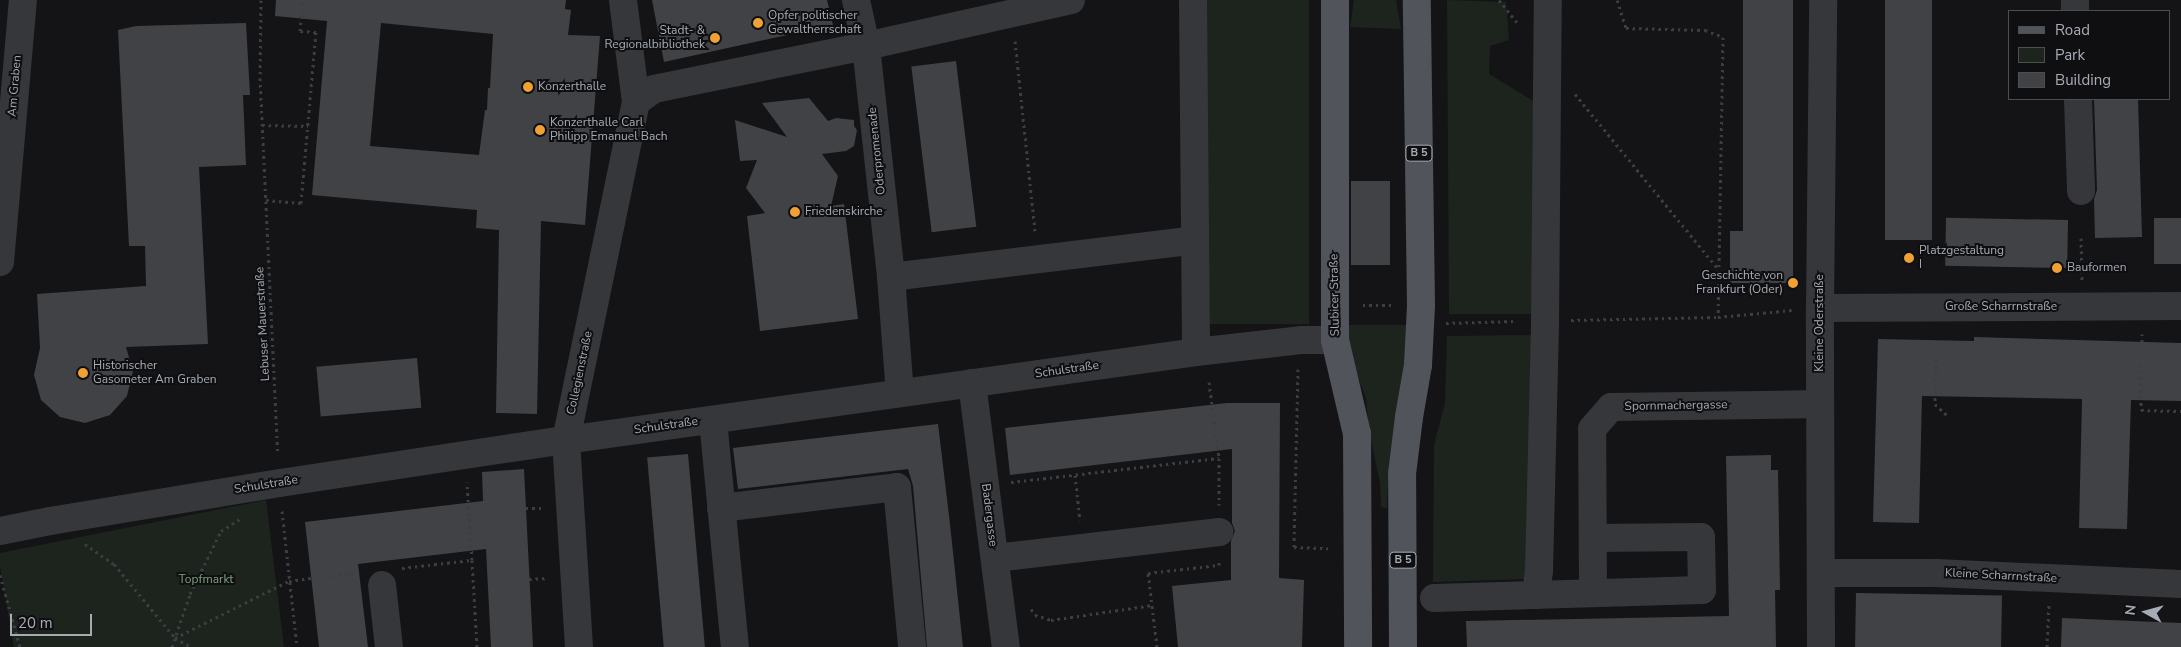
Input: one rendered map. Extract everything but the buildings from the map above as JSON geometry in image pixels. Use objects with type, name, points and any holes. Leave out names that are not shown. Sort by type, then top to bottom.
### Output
[{"type":"main road","name":"Slubicer Straße","points":[[1335,0],[1335,340],[1356,434],[1358,647]]},
{"type":"main road","name":"B 5","points":[[1403,647],[1402,474],[1409,416],[1430,314],[1417,0]]},
{"type":"street","name":"Am Graben","points":[[0,262],[5,140],[23,0]]},
{"type":"street","name":"Collegienstraße","points":[[579,647],[566,440],[636,102],[623,0]]},
{"type":"street","name":"Oderpromenade","points":[[856,0],[866,46],[891,277],[900,393]]},
{"type":"street","points":[[636,102],[654,89],[866,46],[1071,0]]},
{"type":"street","points":[[1193,0],[1196,352]]},
{"type":"street","points":[[1536,595],[1539,571],[1545,321],[1548,0]]},
{"type":"street","name":"Kleine Oderstraße","points":[[1821,647],[1820,308],[1823,0]]},
{"type":"street","points":[[2078,100],[2081,191]]},
{"type":"street","points":[[891,277],[1196,240]]},
{"type":"street","name":"Große Scharrnstraße","points":[[1820,308],[2181,306]]},
{"type":"street","name":"Schulstraße","points":[[0,531],[280,483],[566,440],[1196,352],[1302,340],[1335,340]]},
{"type":"street","name":"Badergasse","points":[[972,383],[1006,647]]},
{"type":"street","name":"Spornmachergasse","points":[[1593,593],[1592,429],[1611,407],[1820,404]]},
{"type":"street","points":[[712,420],[735,647]]},
{"type":"street","points":[[721,508],[896,487],[912,647]]},
{"type":"street","points":[[995,558],[1219,532]]},
{"type":"street","points":[[1434,598],[1702,590],[1701,537],[1593,538]]},
{"type":"street","name":"Kleine Scharrnstraße","points":[[1821,573],[1936,573],[2181,584]]},
{"type":"street","points":[[380,575],[388,647]]},
{"type":"path","name":"Lebuser Mauerstraße","points":[[261,0],[260,78],[280,483],[297,647]]},
{"type":"path","points":[[266,200],[301,202],[316,32],[300,31],[303,0]]},
{"type":"path","points":[[1499,0],[1718,270]]},
{"type":"path","points":[[1617,0],[1626,28],[1704,30],[1723,37],[1718,317]]},
{"type":"path","points":[[1012,13],[1038,259]]},
{"type":"path","points":[[262,125],[308,126]]},
{"type":"path","points":[[2081,238],[2082,306]]},
{"type":"path","points":[[1334,305],[1430,314],[1545,321],[1718,317],[1820,308]]},
{"type":"path","points":[[1936,359],[1935,404],[1947,414]]},
{"type":"path","points":[[2141,364],[2141,410],[2181,411]]},
{"type":"path","points":[[1298,366],[1294,546],[1328,548]]},
{"type":"path","points":[[1157,647],[1148,573],[1219,565],[1219,458],[1209,382]]},
{"type":"path","points":[[1009,483],[1219,458]]},
{"type":"path","points":[[1074,475],[1083,547]]},
{"type":"path","points":[[467,476],[477,647]]},
{"type":"path","points":[[526,508],[544,508]]},
{"type":"path","points":[[172,647],[190,594],[221,531],[243,517]]},
{"type":"path","points":[[50,521],[114,564],[175,638],[191,647]]},
{"type":"path","points":[[332,576],[380,575],[472,560]]},
{"type":"path","points":[[0,575],[20,647]]},
{"type":"path","points":[[175,638],[289,581],[311,578]]},
{"type":"path","points":[[529,579],[548,578]]},
{"type":"path","points":[[2047,647],[2050,579]]},
{"type":"path","points":[[1026,604],[1036,615],[1051,620],[1153,605]]},
{"type":"green space","points":[[1207,0],[1309,0],[1309,324],[1207,324]]},
{"type":"green space","points":[[1354,0],[1396,0],[1401,29],[1350,27]]},
{"type":"green space","points":[[1447,0],[1506,2],[1509,40],[1490,46],[1489,74],[1540,105],[1539,314],[1449,314]]},
{"type":"green space","points":[[1345,325],[1408,325],[1408,366],[1388,481],[1387,508],[1381,507],[1380,483],[1369,431],[1366,398],[1352,362]]},
{"type":"green space","points":[[1536,335],[1530,579],[1433,582],[1434,445],[1445,403],[1447,336]]},
{"type":"green space","name":"Topfmarkt","points":[[266,500],[284,647],[14,647],[0,566],[0,553]]},
{"type":"place","name":"Opfer politischer Gewaltherrschaft","points":[[758,23]]},
{"type":"place","name":"Stadt- & Regionalbibliothek","points":[[715,38]]},
{"type":"place","name":"Konzerthalle","points":[[528,87]]},
{"type":"place","name":"Konzerthalle Carl Philipp Emanuel Bach","points":[[540,130]]},
{"type":"place","name":"Friedenskirche","points":[[795,212]]},
{"type":"place","name":"Platzgestaltung I","points":[[1909,258]]},
{"type":"place","name":"Bauformen","points":[[2057,268]]},
{"type":"place","name":"Geschichte von Frankfurt (Oder)","points":[[1793,283]]},
{"type":"place","name":"Historischer Gasometer Am Graben","points":[[83,373]]}]
